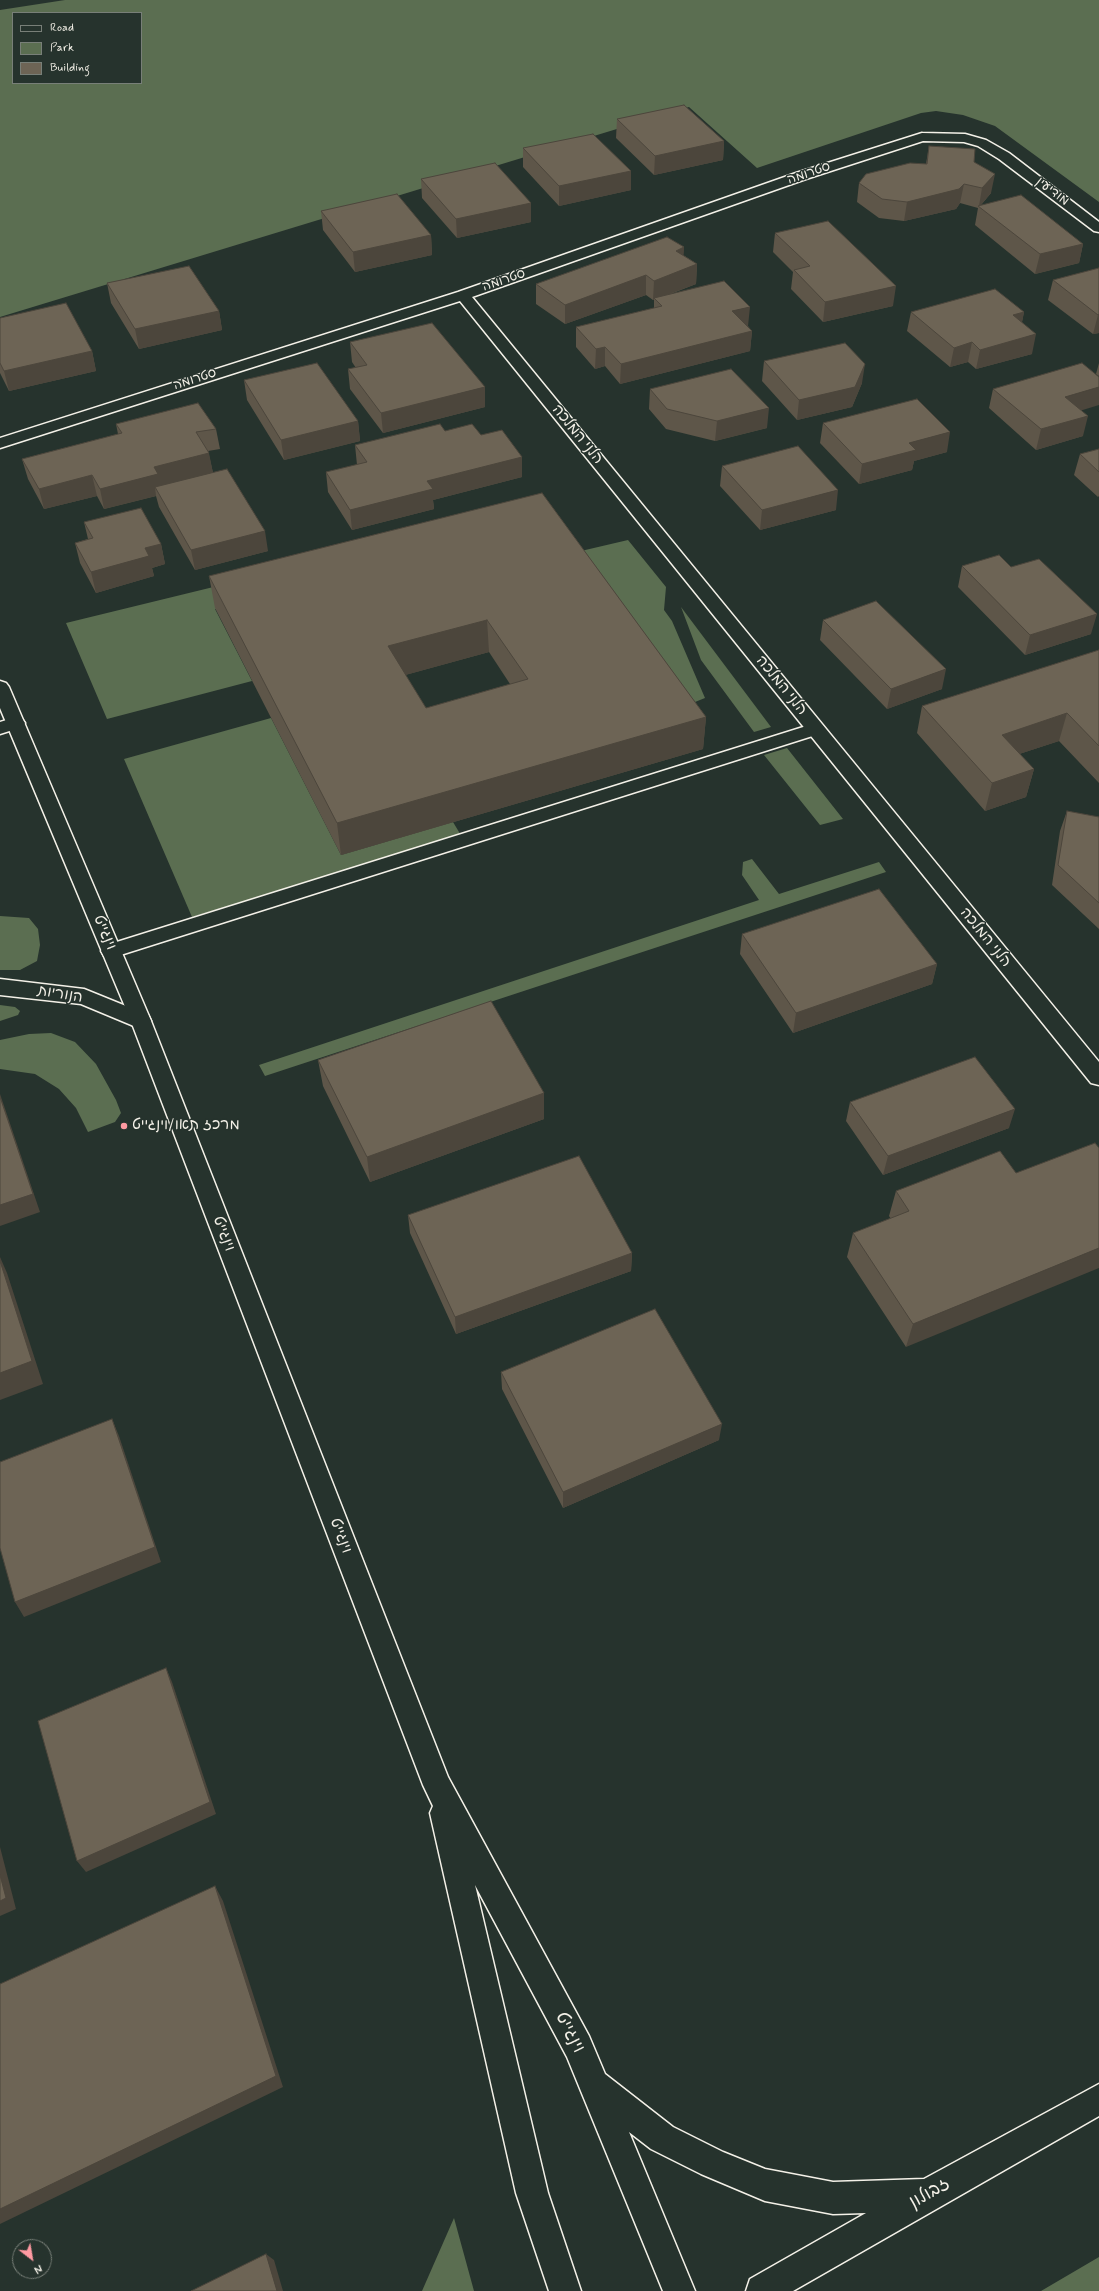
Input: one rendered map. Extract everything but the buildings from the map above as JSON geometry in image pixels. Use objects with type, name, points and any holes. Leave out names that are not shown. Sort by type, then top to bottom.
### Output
[{"type":"street","name":"סטרומה","points":[[0,443],[463,295],[910,140],[922,137],[965,138],[982,143],[1004,156]]},
{"type":"street","name":"מודיעין","points":[[1004,156],[1099,228]]},
{"type":"street","name":"הלני המלכה","points":[[463,295],[1099,1077]]},
{"type":"street","name":"וינגייט","points":[[0,687],[8,726],[111,951],[141,1021],[437,1785],[578,2047],[592,2084],[679,2291]]},
{"type":"street","points":[[111,951],[816,729]]},
{"type":"street","name":"הנוריות","points":[[0,987],[84,997],[141,1021]]},
{"type":"street","name":"וינגייט","points":[[437,1785],[532,2193],[565,2291]]},
{"type":"street","points":[[592,2084],[662,2138],[712,2163],[765,2184],[833,2198],[927,2195]]},
{"type":"street","name":"זבולון","points":[[762,2291],[927,2195],[1099,2099]]},
{"type":"green space","points":[[65,0],[1099,0],[1099,202],[995,126],[963,115],[936,111],[921,113],[757,168],[689,107],[0,317],[0,10]]},
{"type":"green space","points":[[500,517],[581,551],[628,540],[666,587],[664,610],[672,621],[705,698],[695,702],[655,651],[215,609],[252,681],[107,719],[66,623]]},
{"type":"green space","points":[[681,607],[771,727],[754,732],[701,660]]},
{"type":"green space","points":[[271,718],[341,855],[453,822],[462,837],[192,917],[124,759]]},
{"type":"green space","points":[[787,748],[843,819],[820,825],[764,755]]},
{"type":"green space","points":[[752,859],[779,894],[879,862],[886,872],[265,1076],[259,1065],[759,900],[742,875],[743,862]]},
{"type":"green space","points":[[0,916],[29,918],[38,929],[40,945],[37,961],[20,970],[0,970]]},
{"type":"green space","points":[[0,1005],[15,1007],[20,1011],[18,1015],[0,1021]]},
{"type":"green space","points":[[51,1033],[75,1042],[96,1064],[116,1100],[121,1113],[115,1122],[88,1132],[76,1108],[59,1089],[35,1074],[0,1069],[0,1040],[29,1034]]},
{"type":"green space","points":[[454,2218],[474,2291],[422,2291]]},
{"type":"green space","points":[[1099,2257],[1099,2291],[1041,2291]]},
{"type":"place","name":"מרכז תאו/וינגייט","points":[[124,1126]]}]
